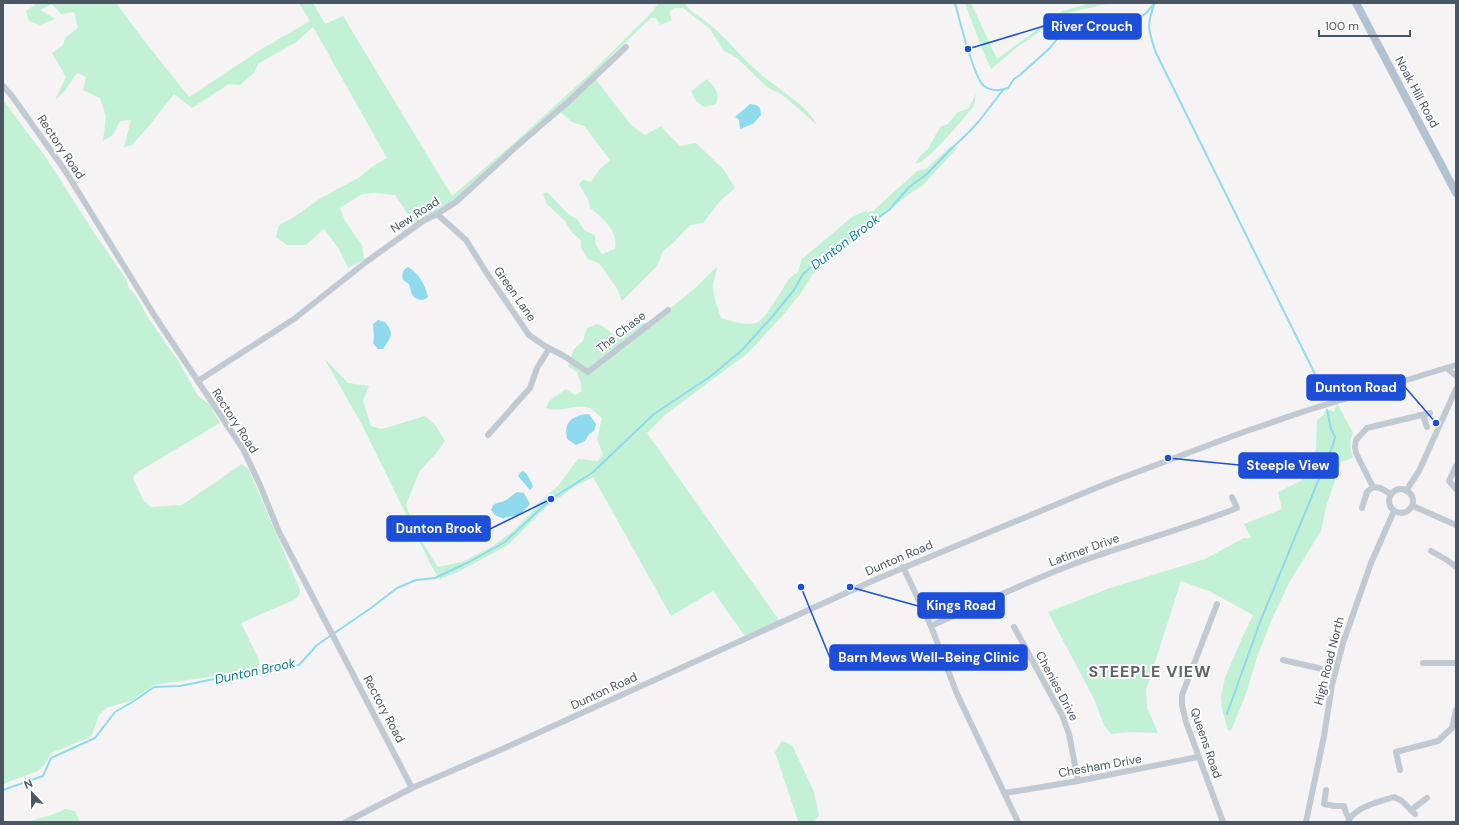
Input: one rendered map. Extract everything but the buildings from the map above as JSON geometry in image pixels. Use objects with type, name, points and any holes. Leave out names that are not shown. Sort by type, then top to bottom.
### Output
[{"type":"main road","name":"Noak Hill Road","points":[[1356,3],[1456,192]]},
{"type":"street","name":"New Road","points":[[198,381],[294,319],[366,262],[423,221],[456,202],[516,146],[568,102],[626,47]]},
{"type":"street","name":"Rectory Road","points":[[3,86],[63,166],[156,318],[243,449],[260,485],[279,532],[412,788]]},
{"type":"street","name":"Green Lane","points":[[437,214],[466,240],[486,272],[529,334],[549,349],[564,356],[588,372]]},
{"type":"street","name":"The Chase","points":[[588,372],[668,310]]},
{"type":"street","points":[[488,435],[530,388],[537,368],[549,349]]},
{"type":"street","name":"Dunton Road","points":[[346,822],[412,788],[512,745],[903,567],[1108,483],[1208,445],[1305,411],[1456,365]]},
{"type":"street","points":[[1447,368],[1456,376]]},
{"type":"street","points":[[1406,490],[1419,471],[1456,389]]},
{"type":"street","points":[[1373,487],[1356,453],[1356,440],[1367,428],[1430,413]]},
{"type":"street","points":[[1423,415],[1427,426]]},
{"type":"street","points":[[1456,466],[1450,481],[1456,489]]},
{"type":"street","points":[[1362,508],[1368,500],[1367,492],[1373,487],[1380,488],[1391,494]]},
{"type":"street","points":[[1398,490],[1406,490],[1411,495],[1413,506],[1406,512],[1402,513],[1394,511],[1389,501],[1391,494],[1398,490]]},
{"type":"street","name":"Latimer Drive","points":[[931,626],[1008,591],[1078,562],[1133,543],[1185,528],[1237,508],[1232,497]]},
{"type":"street","points":[[1413,506],[1456,525]]},
{"type":"street","name":"High Road North","points":[[1306,822],[1316,780],[1335,672],[1353,612],[1371,562],[1394,511]]},
{"type":"street","points":[[1431,551],[1456,567]]},
{"type":"street","points":[[903,567],[931,626],[957,694],[1018,822]]},
{"type":"street","name":"Queens Road","points":[[1217,604],[1182,695],[1182,705],[1184,716],[1198,757],[1223,822]]},
{"type":"street","name":"Chenies Drive","points":[[1014,628],[1062,715],[1069,734],[1078,781]]},
{"type":"street","points":[[1284,660],[1335,672]]},
{"type":"street","points":[[1423,663],[1456,663]]},
{"type":"street","points":[[1400,770],[1396,752],[1438,741],[1452,728],[1456,710]]},
{"type":"street","name":"Chesham Drive","points":[[1005,793],[1078,781],[1198,757]]},
{"type":"street","points":[[1326,790],[1324,804],[1344,806],[1348,820],[1360,809],[1394,797],[1402,800],[1413,812],[1427,798]]},
{"type":"green space","points":[[34,3],[116,3],[189,97],[260,50],[310,21],[299,3],[313,3],[325,24],[343,16],[452,196],[514,143],[592,72],[654,10],[658,3],[685,3],[692,12],[715,29],[756,70],[800,105],[813,118],[817,125],[784,96],[767,87],[737,58],[723,50],[710,29],[683,8],[674,8],[669,12],[672,20],[660,25],[656,18],[651,18],[611,56],[594,77],[631,125],[645,135],[661,126],[680,146],[696,143],[724,170],[735,188],[721,200],[703,223],[690,225],[663,251],[657,266],[622,301],[618,290],[599,263],[588,259],[581,248],[581,241],[571,231],[565,221],[547,204],[543,194],[547,192],[569,215],[577,219],[585,231],[595,235],[595,243],[602,254],[615,249],[616,242],[612,230],[600,216],[590,208],[589,201],[579,184],[583,180],[591,182],[599,170],[610,160],[584,126],[572,122],[561,113],[562,108],[456,202],[415,227],[414,223],[395,195],[376,193],[362,194],[340,208],[345,221],[362,245],[364,260],[348,268],[339,249],[324,229],[306,245],[287,245],[276,237],[279,225],[291,219],[321,198],[360,177],[370,168],[387,158],[313,27],[296,42],[258,64],[254,73],[240,85],[229,84],[192,108],[174,94],[132,145],[124,147],[131,120],[120,121],[113,135],[103,141],[106,116],[100,98],[83,90],[86,77],[77,73],[64,92],[55,100],[66,77],[52,53],[63,45],[65,38],[78,28],[74,12],[61,14],[52,4],[40,10],[55,19],[40,25],[29,21],[26,11],[35,5]]},
{"type":"green space","points":[[965,3],[971,3],[997,59],[1062,11],[1091,3],[1112,3],[1067,13],[1019,46],[991,69]]},
{"type":"green space","points":[[707,79],[716,90],[718,97],[716,104],[704,107],[696,101],[691,91]]},
{"type":"green space","points":[[976,94],[974,106],[950,134],[933,152],[921,162],[915,164],[920,156],[928,149],[940,127],[948,124],[958,112],[968,109]]},
{"type":"green space","points":[[3,100],[45,156],[126,279],[129,288],[137,297],[147,316],[179,362],[198,396],[209,404],[220,423],[136,473],[133,478],[143,500],[151,507],[182,505],[242,464],[249,470],[300,590],[296,599],[241,623],[259,660],[259,667],[222,675],[154,685],[131,701],[108,707],[99,715],[92,735],[86,739],[51,753],[45,764],[38,771],[3,784]]},
{"type":"green space","points":[[951,146],[957,148],[922,186],[910,193],[813,274],[798,297],[748,353],[665,415],[647,433],[781,623],[747,639],[713,591],[671,616],[593,477],[574,487],[545,508],[508,545],[458,572],[440,579],[434,571],[362,425],[324,358],[348,383],[369,386],[363,401],[371,426],[382,429],[425,416],[436,426],[445,441],[419,472],[406,505],[416,532],[438,567],[462,562],[493,546],[512,532],[532,512],[537,504],[558,486],[578,459],[598,461],[603,454],[597,439],[602,418],[594,411],[583,407],[557,410],[546,408],[549,401],[566,389],[575,395],[582,391],[577,372],[568,366],[574,349],[583,341],[587,328],[598,324],[607,329],[613,335],[621,335],[630,328],[657,319],[693,290],[717,267],[713,290],[721,318],[745,324],[758,322],[770,309],[789,279],[794,274],[797,274],[802,259],[852,217],[863,212],[873,211],[917,171],[927,168]]},
{"type":"green space","points":[[1337,403],[1353,433],[1350,446],[1353,458],[1341,462],[1326,507],[1321,531],[1290,581],[1272,619],[1257,657],[1247,691],[1231,731],[1228,730],[1222,709],[1221,696],[1225,678],[1253,615],[1211,592],[1181,581],[1146,690],[1147,707],[1158,733],[1132,732],[1111,734],[1104,725],[1094,699],[1048,612],[1110,588],[1205,559],[1244,538],[1251,538],[1244,524],[1282,509],[1278,492],[1302,480],[1316,449],[1317,421],[1324,415],[1325,411],[1330,410],[1334,412]]},
{"type":"green space","points":[[782,741],[792,745],[814,792],[819,815],[814,822],[798,821],[775,752]]},
{"type":"green space","points":[[65,809],[75,811],[80,822],[28,822],[52,815]]},
{"type":"water","points":[[750,104],[756,105],[760,108],[761,115],[753,124],[740,129],[739,120],[735,117]]},
{"type":"water","points":[[408,267],[415,272],[423,283],[428,297],[423,300],[414,297],[409,284],[403,280],[403,272]]},
{"type":"water","points":[[378,320],[385,322],[391,333],[390,338],[383,349],[378,349],[373,343],[373,324]]},
{"type":"water","points":[[589,414],[596,424],[594,431],[589,434],[585,441],[576,445],[567,439],[566,431],[568,423],[576,417]]},
{"type":"water","points":[[523,471],[528,476],[533,487],[530,490],[518,476]]},
{"type":"water","points":[[517,492],[524,493],[530,504],[521,513],[504,519],[495,515],[491,510],[493,505],[506,500]]},
{"type":"waterway","points":[[955,3],[967,48],[976,72],[984,86],[993,90],[1008,88],[1014,79],[1050,48],[1057,39],[1067,33],[1092,26],[1132,21],[1145,14],[1155,3]]},
{"type":"waterway","points":[[1154,5],[1149,29],[1156,53],[1314,372],[1325,399]]},
{"type":"waterway","name":"Dunton Brook","points":[[3,790],[43,776],[51,758],[95,738],[115,712],[154,687],[180,686],[249,672],[299,665],[317,645],[371,608],[397,588],[416,580],[435,578],[469,562],[505,542],[551,499],[592,473],[654,414],[711,376],[742,350],[794,290],[803,274],[828,253],[889,210],[909,187],[927,174],[969,132],[1003,90]]},
{"type":"waterway","points":[[1227,714],[1260,622],[1333,445],[1335,437],[1331,429],[1327,410]]},
{"type":"place","name":"River Crouch","points":[[968,49]]},
{"type":"place","name":"Dunton Road","points":[[1436,423]]},
{"type":"place","name":"Steeple View","points":[[1168,458]]},
{"type":"place","name":"Dunton Brook","points":[[551,499]]},
{"type":"place","name":"Barn Mews Well-Being Clinic","points":[[801,587]]},
{"type":"place","name":"Kings Road","points":[[850,587]]},
{"type":"district","name":"STEEPLE VIEW","points":[[1150,671]]}]
